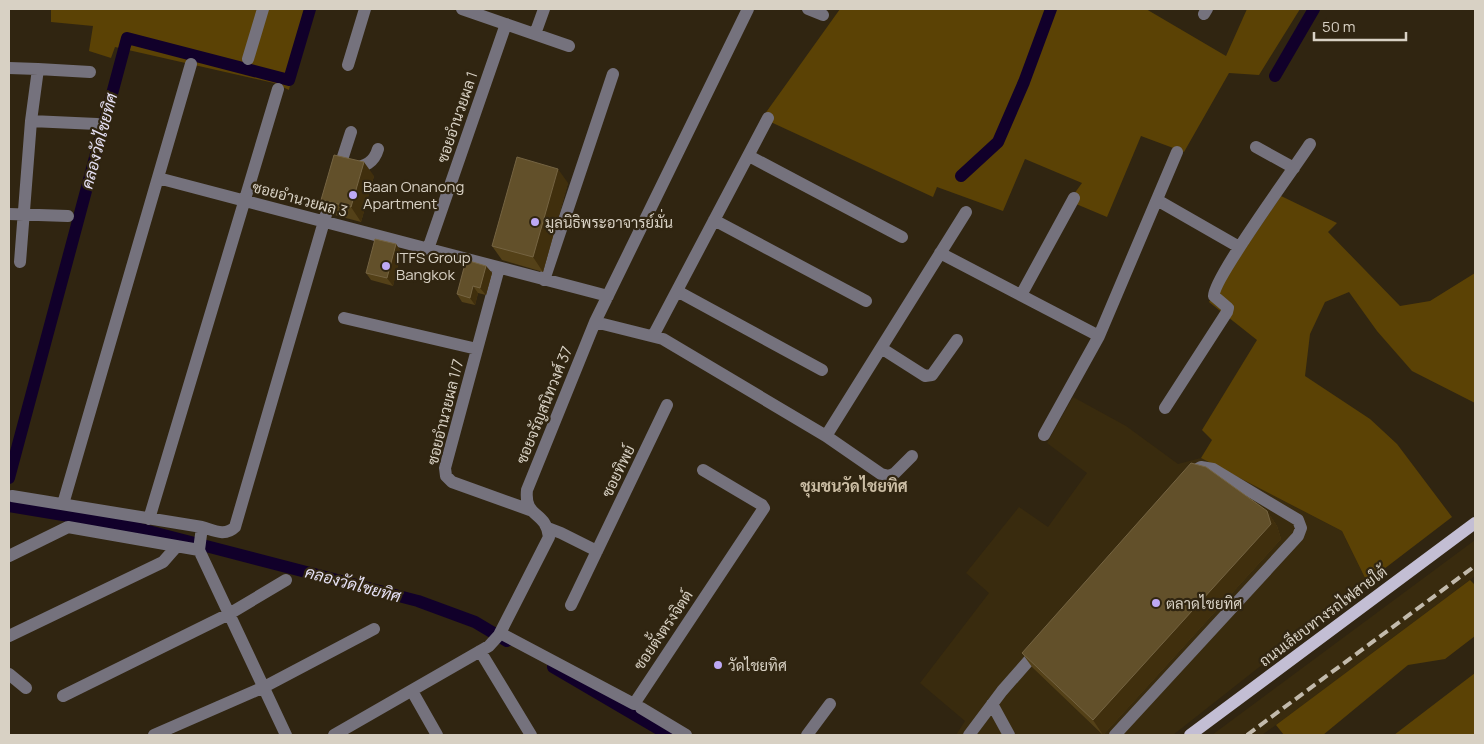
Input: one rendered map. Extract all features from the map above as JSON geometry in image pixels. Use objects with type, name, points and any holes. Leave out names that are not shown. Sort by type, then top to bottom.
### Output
[{"type":"main road","name":"ถนนเลียบทางรถไฟสายใต้","points":[[1190,735],[1475,523]]},
{"type":"street","points":[[248,60],[263,9]]},
{"type":"street","points":[[348,65],[365,9]]},
{"type":"street","points":[[535,34],[544,9]]},
{"type":"street","name":"ซอยจรัญสนิทวงศ์ 37","points":[[530,510],[526,499],[527,490],[595,322],[748,9]]},
{"type":"street","points":[[808,9],[823,15]]},
{"type":"street","points":[[470,10],[570,46]]},
{"type":"street","name":"ซอยอำนวยผล 1","points":[[428,249],[506,24]]},
{"type":"street","points":[[63,504],[191,64]]},
{"type":"street","points":[[9,68],[90,72]]},
{"type":"street","points":[[20,262],[31,120],[38,69]]},
{"type":"street","points":[[544,280],[614,74]]},
{"type":"street","points":[[149,519],[278,89]]},
{"type":"street","points":[[653,336],[768,118]]},
{"type":"street","points":[[31,120],[96,124]]},
{"type":"street","points":[[9,556],[68,527],[177,546],[231,531],[235,527],[351,132]]},
{"type":"street","points":[[1165,408],[1227,312],[1228,308],[1216,299],[1213,293],[1239,247],[1310,144]]},
{"type":"street","points":[[1256,147],[1294,168]]},
{"type":"street","points":[[340,168],[352,169],[367,165],[373,160],[378,149]]},
{"type":"street","points":[[1044,435],[1099,336],[1177,152]]},
{"type":"street","points":[[748,156],[902,237]]},
{"type":"street","name":"ซอยอำนวยผล 3","points":[[158,178],[608,296]]},
{"type":"street","points":[[1021,295],[1074,198]]},
{"type":"street","points":[[1157,200],[1239,247]]},
{"type":"street","points":[[826,436],[966,212]]},
{"type":"street","points":[[9,214],[68,216]]},
{"type":"street","points":[[714,220],[866,301]]},
{"type":"street","points":[[940,253],[1099,336]]},
{"type":"street","name":"ซอยอำนวยผล 1/7","points":[[499,268],[445,468],[446,476],[452,482],[530,510]]},
{"type":"street","points":[[677,291],[822,370]]},
{"type":"street","points":[[344,318],[477,349]]},
{"type":"street","points":[[595,322],[663,339],[826,436],[881,474],[888,476],[895,473],[912,456]]},
{"type":"street","points":[[881,348],[924,376],[928,376],[932,374],[957,340]]},
{"type":"street","name":"ซอยทิพย์","points":[[572,605],[668,404]]},
{"type":"street","points":[[1115,735],[1298,536],[1301,528],[1298,520],[1213,469],[1200,467],[1190,473],[1184,480]]},
{"type":"street","name":"ซอยตั้งตรงจิตต์","points":[[499,634],[634,704],[764,508],[703,470]]},
{"type":"street","points":[[12,496],[149,519],[200,541],[229,614],[286,735]]},
{"type":"street","points":[[334,735],[352,731],[412,691],[485,649],[499,634],[549,538],[548,528],[544,521],[530,510]]},
{"type":"street","points":[[548,528],[598,551]]},
{"type":"street","points":[[9,636],[164,562],[177,546]]},
{"type":"street","points":[[64,696],[229,614],[286,580]]},
{"type":"street","points":[[154,735],[264,687],[374,629]]},
{"type":"street","points":[[969,735],[992,704],[1047,638]]},
{"type":"street","points":[[485,649],[531,735]]},
{"type":"street","points":[[9,674],[26,688]]},
{"type":"street","points":[[412,691],[437,735]]},
{"type":"street","points":[[807,735],[830,704]]},
{"type":"street","points":[[992,704],[1009,735]]},
{"type":"street","points":[[641,708],[686,735]]},
{"type":"shaded area","points":[[51,9],[307,9],[289,90],[274,83],[115,47],[111,58],[89,51],[93,26],[51,22]]},
{"type":"shaded area","points":[[840,9],[1146,9],[1226,56],[1247,9],[1300,9],[1259,75],[1229,73],[1184,152],[1141,136],[1107,217],[1069,201],[1082,183],[1025,159],[1003,211],[937,187],[933,197],[762,118]]},
{"type":"shaded area","points":[[1281,196],[1337,223],[1328,232],[1400,306],[1430,301],[1475,273],[1475,403],[1412,371],[1377,331],[1349,292],[1325,302],[1310,334],[1305,376],[1370,419],[1397,444],[1452,517],[1367,582],[1342,531],[1201,458],[1212,440],[1202,430],[1257,340],[1209,302]]},
{"type":"shaded area","points":[[1073,397],[1126,426],[1178,464],[1201,458],[1342,531],[1367,582],[1173,735],[956,735],[965,721],[920,683],[989,593],[966,573],[1019,507],[1048,527],[1087,473],[1047,443]]},
{"type":"shaded area","points":[[1475,540],[1475,576],[1276,725],[1262,735],[1212,735]]},
{"type":"shaded area","points":[[1470,580],[1475,585],[1475,636],[1445,659],[1408,665],[1323,735],[1284,735],[1276,725]]},
{"type":"shaded area","points":[[1475,673],[1475,735],[1394,735]]},
{"type":"building","points":[[334,155],[364,162],[351,207],[321,200]]},
{"type":"building","points":[[517,157],[558,169],[533,257],[492,246]]},
{"type":"building","points":[[375,239],[396,244],[387,278],[366,273]]},
{"type":"building","points":[[466,260],[486,266],[480,288],[473,286],[470,298],[457,294]]},
{"type":"building","name":"ตลาดไชยทิศ","points":[[1191,463],[1206,467],[1267,511],[1271,524],[1093,720],[1022,653]]},
{"type":"waterway","name":"คลองวัดไชยทิศ","points":[[9,478],[127,38],[289,80],[310,9]]},
{"type":"waterway","points":[[961,176],[998,142],[1024,82],[1051,9]]},
{"type":"waterway","points":[[1275,76],[1314,9]]},
{"type":"waterway","name":"คลองวัดไชยทิศ","points":[[9,506],[129,526],[418,601],[475,622],[507,641]]},
{"type":"waterway","name":"คลองวัดไชยทิศ","points":[[553,667],[669,735]]},
{"type":"railway","points":[[1247,735],[1475,566]]},
{"type":"place","name":"Baan Onanong Apartment","points":[[353,195]]},
{"type":"place","name":"มูลนิธิพระอาจารย์มั่น","points":[[535,222]]},
{"type":"place","name":"ITFS Group Bangkok","points":[[386,266]]},
{"type":"place","name":"ตลาดไชยทิศ","points":[[1156,603]]},
{"type":"place","name":"วัดไชยทิศ","points":[[718,665]]},
{"type":"district","name":"ชุมชนวัดไชยทิศ","points":[[854,486]]}]
